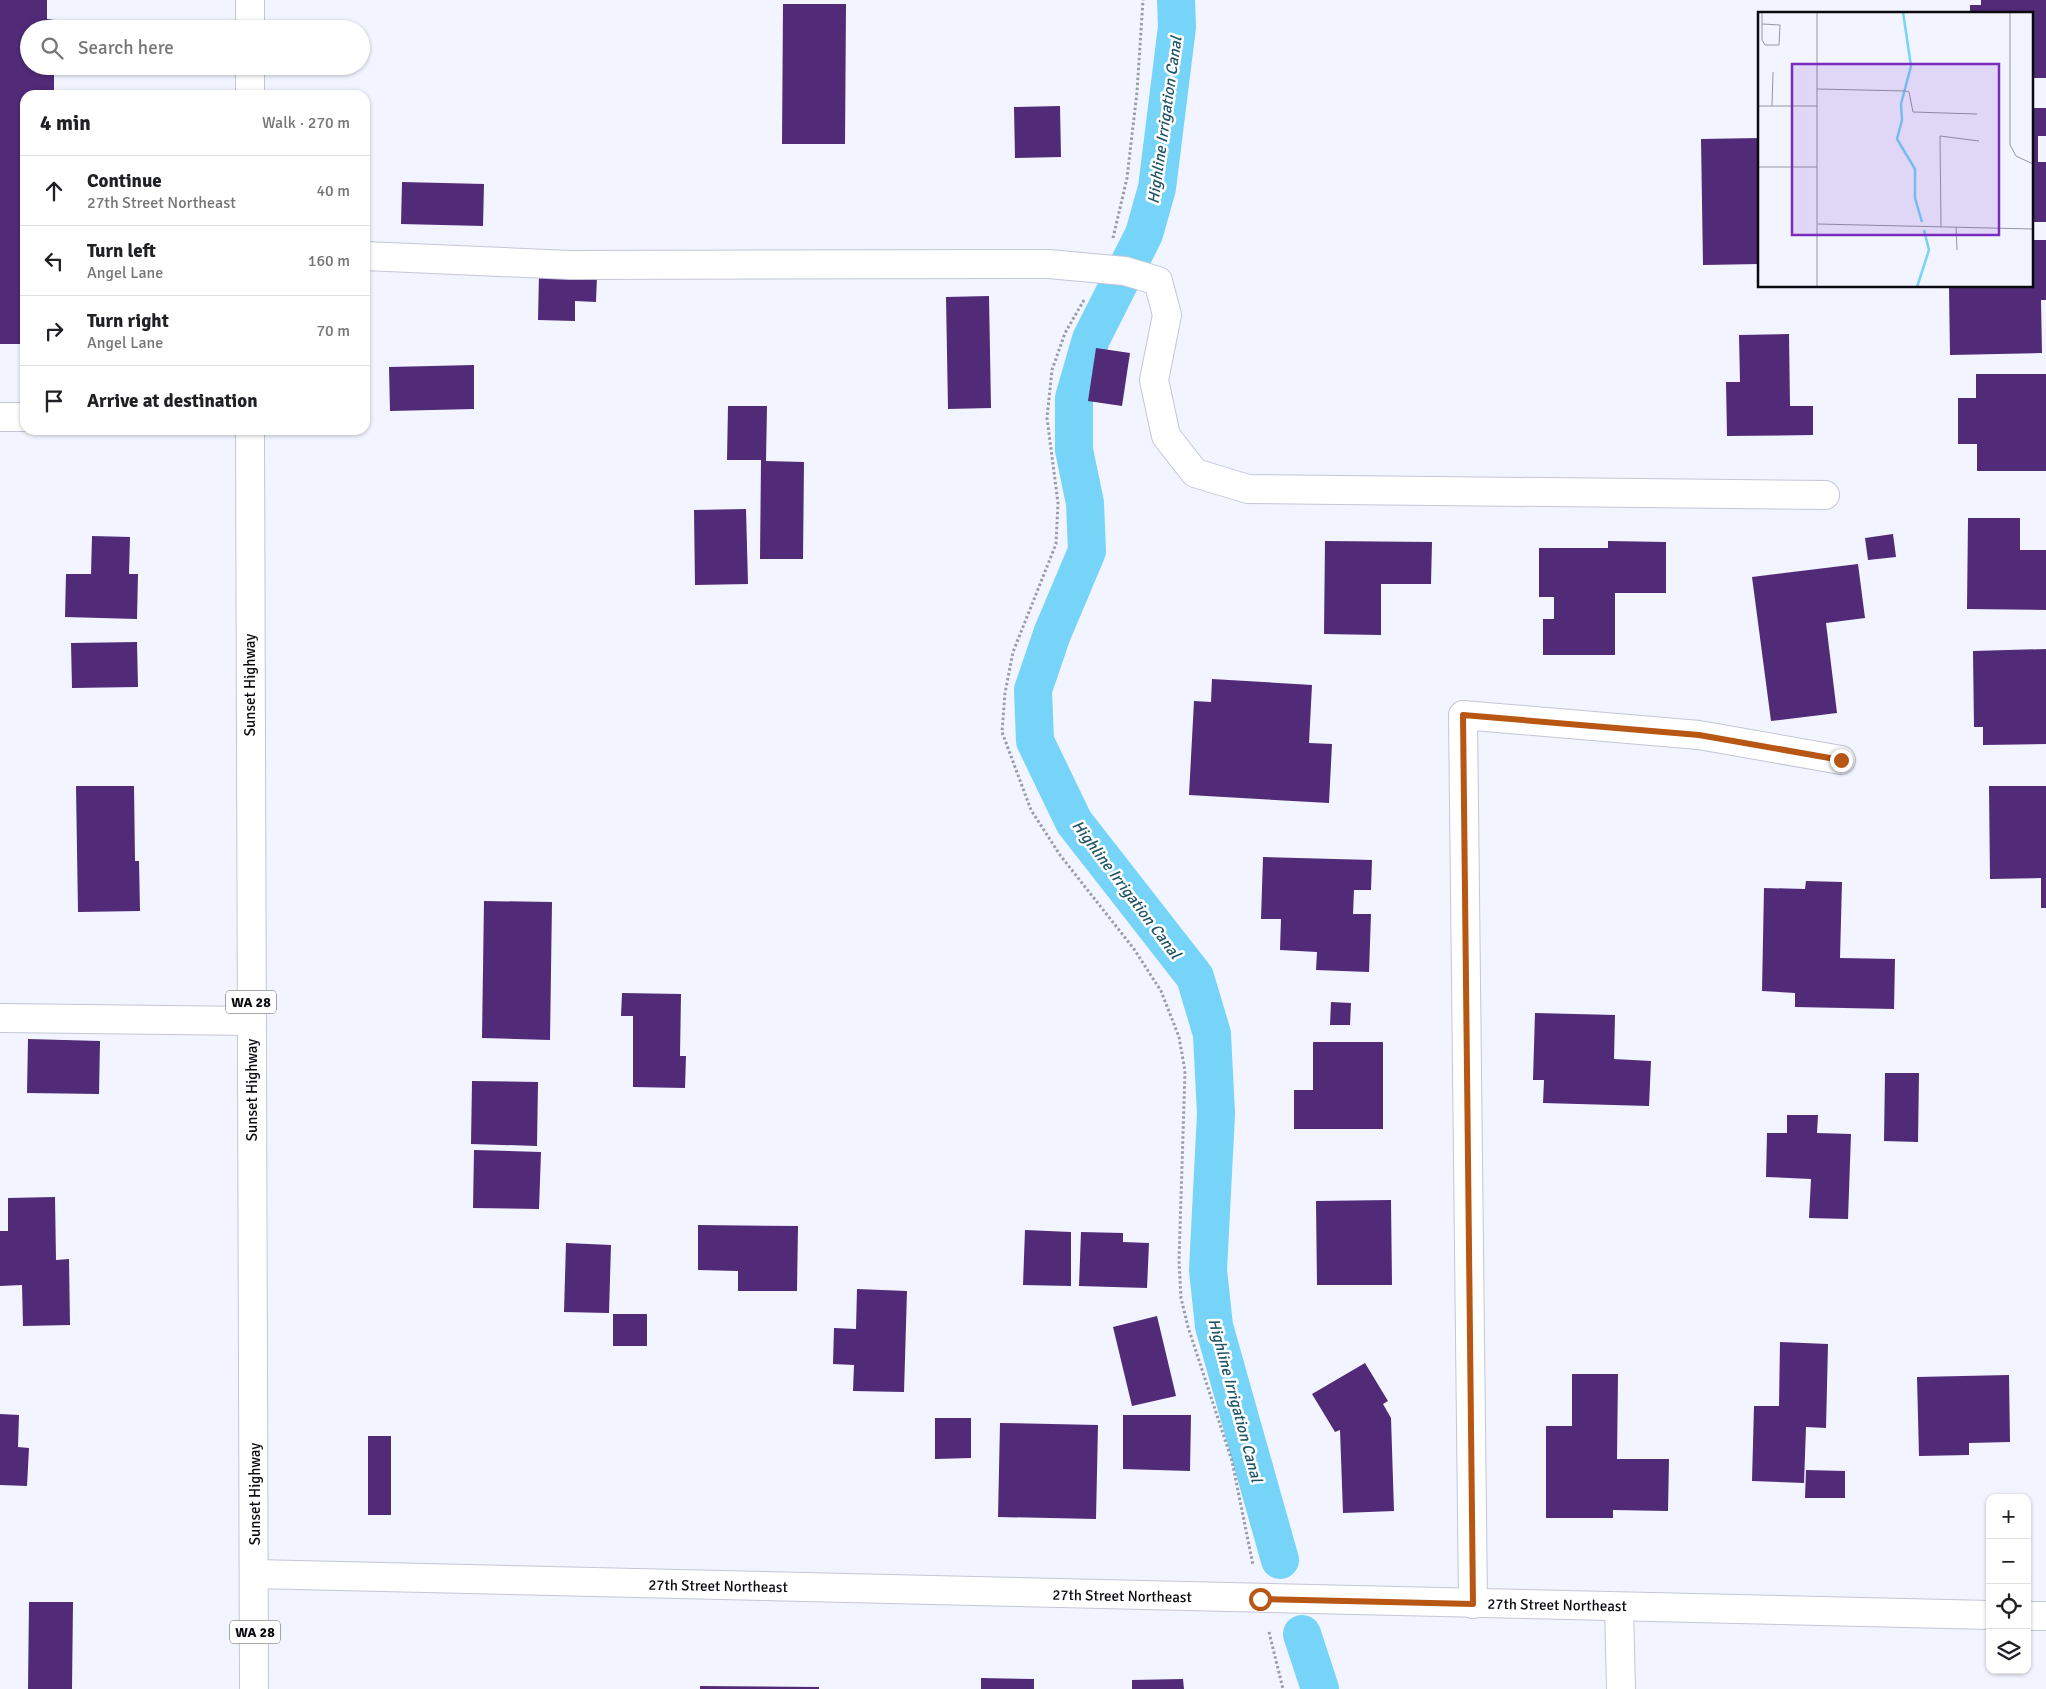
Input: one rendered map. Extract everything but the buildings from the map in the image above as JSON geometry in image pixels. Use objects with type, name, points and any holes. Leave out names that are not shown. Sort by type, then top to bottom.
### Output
[{"type":"main road","points":[[250,0],[250,20]]},
{"type":"main road","points":[[250,75],[250,90]]},
{"type":"main road","points":[[370,256],[570,265],[1049,264],[1125,272],[1158,281],[1167,315],[1154,380],[1166,436],[1195,472],[1248,489],[1825,495]]},
{"type":"main road","points":[[0,418],[20,417]]},
{"type":"main road","name":"Sunset Highway","points":[[250,435],[254,1689]]},
{"type":"main road","points":[[1473,1604],[1463,715],[1699,735],[1841,760]]},
{"type":"main road","points":[[0,1018],[252,1021]]},
{"type":"main road","name":"27th Street Northeast","points":[[255,1574],[1986,1615]]},
{"type":"main road","points":[[1619,1607],[1621,1689]]},
{"type":"main road","points":[[2031,1616],[2046,1616]]},
{"type":"path","points":[[1143,0],[1137,92],[1127,178],[1118,228],[1101,269],[1065,334],[1052,370],[1046,418],[1058,503],[1056,544],[1014,652],[1005,693],[1002,732],[1031,810],[1060,855],[1117,926],[1156,982],[1179,1036],[1185,1072],[1179,1261],[1181,1298],[1188,1327],[1232,1461],[1260,1599],[1283,1689]]},
{"type":"waterway","name":"Highline Irrigation Canal","points":[[1176,0],[1177,27],[1157,188],[1144,234],[1091,339],[1074,398],[1074,450],[1085,503],[1087,551],[1052,634],[1033,690],[1035,741],[1074,822],[1195,977],[1212,1034],[1216,1114],[1208,1270],[1214,1326],[1280,1560]]},
{"type":"waterway","name":"Highline Irrigation Canal","points":[[1302,1634],[1320,1689]]},
{"type":"route","points":[[1260,1599],[1473,1604],[1463,715],[1699,735],[1841,760]]}]
